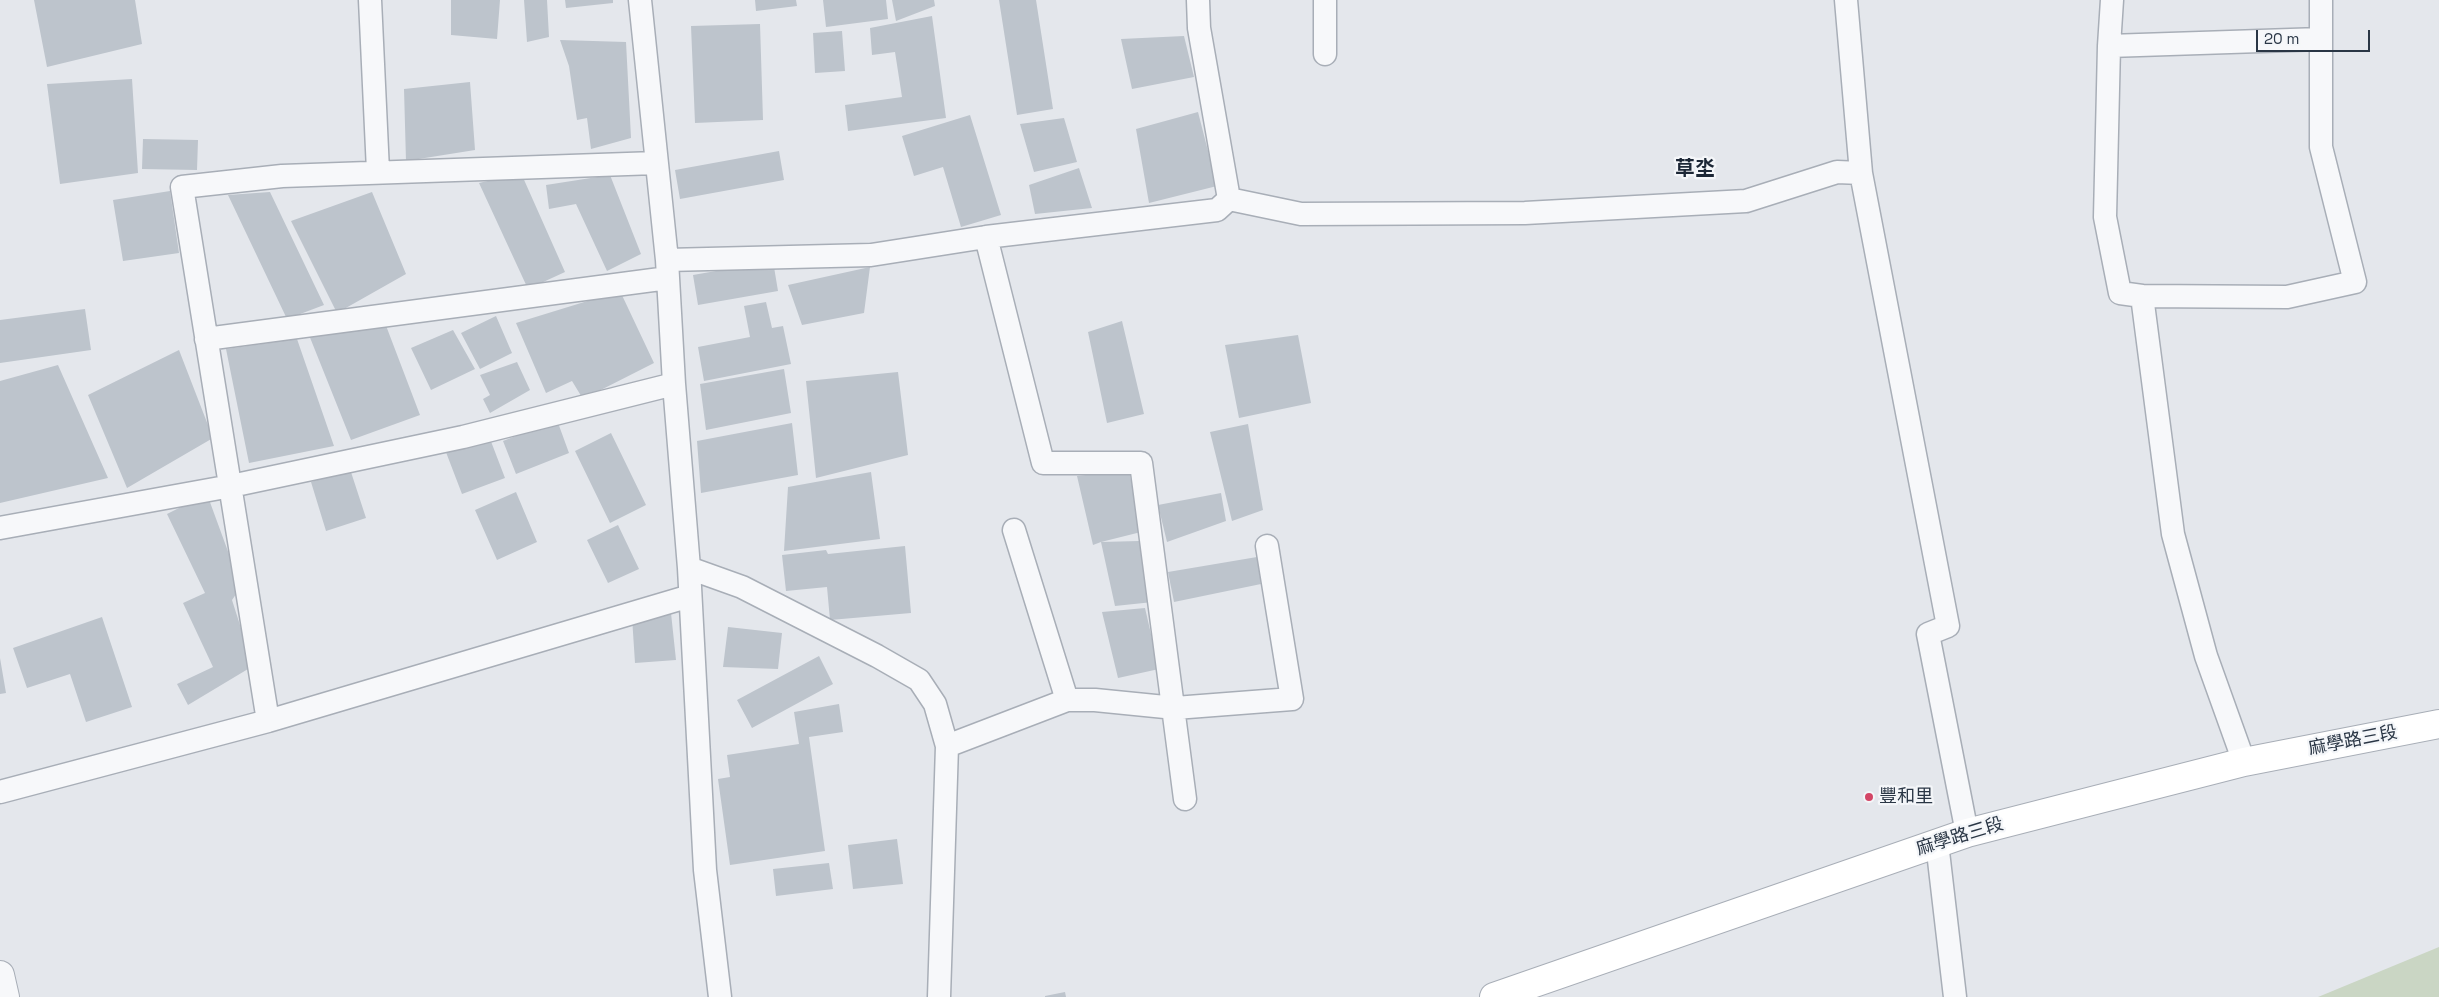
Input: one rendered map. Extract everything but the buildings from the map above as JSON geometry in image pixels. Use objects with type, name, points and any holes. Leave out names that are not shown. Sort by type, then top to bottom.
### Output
[{"type":"main road","name":"麻學路三段","points":[[1494,997],[1968,833],[2244,762],[2439,724]]},
{"type":"street","points":[[0,975],[5,997]]},
{"type":"lane","points":[[370,0],[378,171]]},
{"type":"lane","points":[[640,0],[668,269],[674,384],[689,568],[705,870],[720,997]]},
{"type":"lane","points":[[1198,0],[1199,28],[1229,200]]},
{"type":"lane","points":[[1324,0],[1325,54]]},
{"type":"lane","points":[[1846,0],[1861,173],[1948,626],[1928,634],[1968,833]]},
{"type":"lane","points":[[2112,0],[2109,46],[2105,218],[2120,293],[2142,296],[2287,297],[2355,282],[2321,147],[2321,0]]},
{"type":"lane","points":[[2109,46],[2321,39]]},
{"type":"lane","points":[[268,720],[182,187],[282,176],[378,171],[656,163]]},
{"type":"lane","points":[[1229,200],[1301,214],[1525,212],[1746,201],[1837,172],[1861,173]]},
{"type":"lane","points":[[206,338],[668,269],[871,254],[986,237],[1217,210],[1229,200]]},
{"type":"lane","points":[[986,237],[1043,463],[1141,463],[1186,799]]},
{"type":"lane","points":[[2142,296],[2173,534],[2206,656],[2244,762]]},
{"type":"lane","points":[[0,528],[231,486],[463,437],[674,384]]},
{"type":"lane","points":[[1014,530],[1067,700]]},
{"type":"lane","points":[[947,746],[1067,700],[1095,700],[1175,708],[1292,699],[1267,546]]},
{"type":"lane","points":[[689,568],[742,587],[919,680],[935,704],[947,746],[939,997]]},
{"type":"lane","points":[[0,792],[268,720],[690,596]]},
{"type":"lane","points":[[1937,843],[1955,997]]},
{"type":"green space","points":[[2439,947],[2439,997],[2318,997]]},
{"type":"place","name":"豐和里","points":[[1869,797]]},
{"type":"district","name":"草坔","points":[[1695,170]]}]
